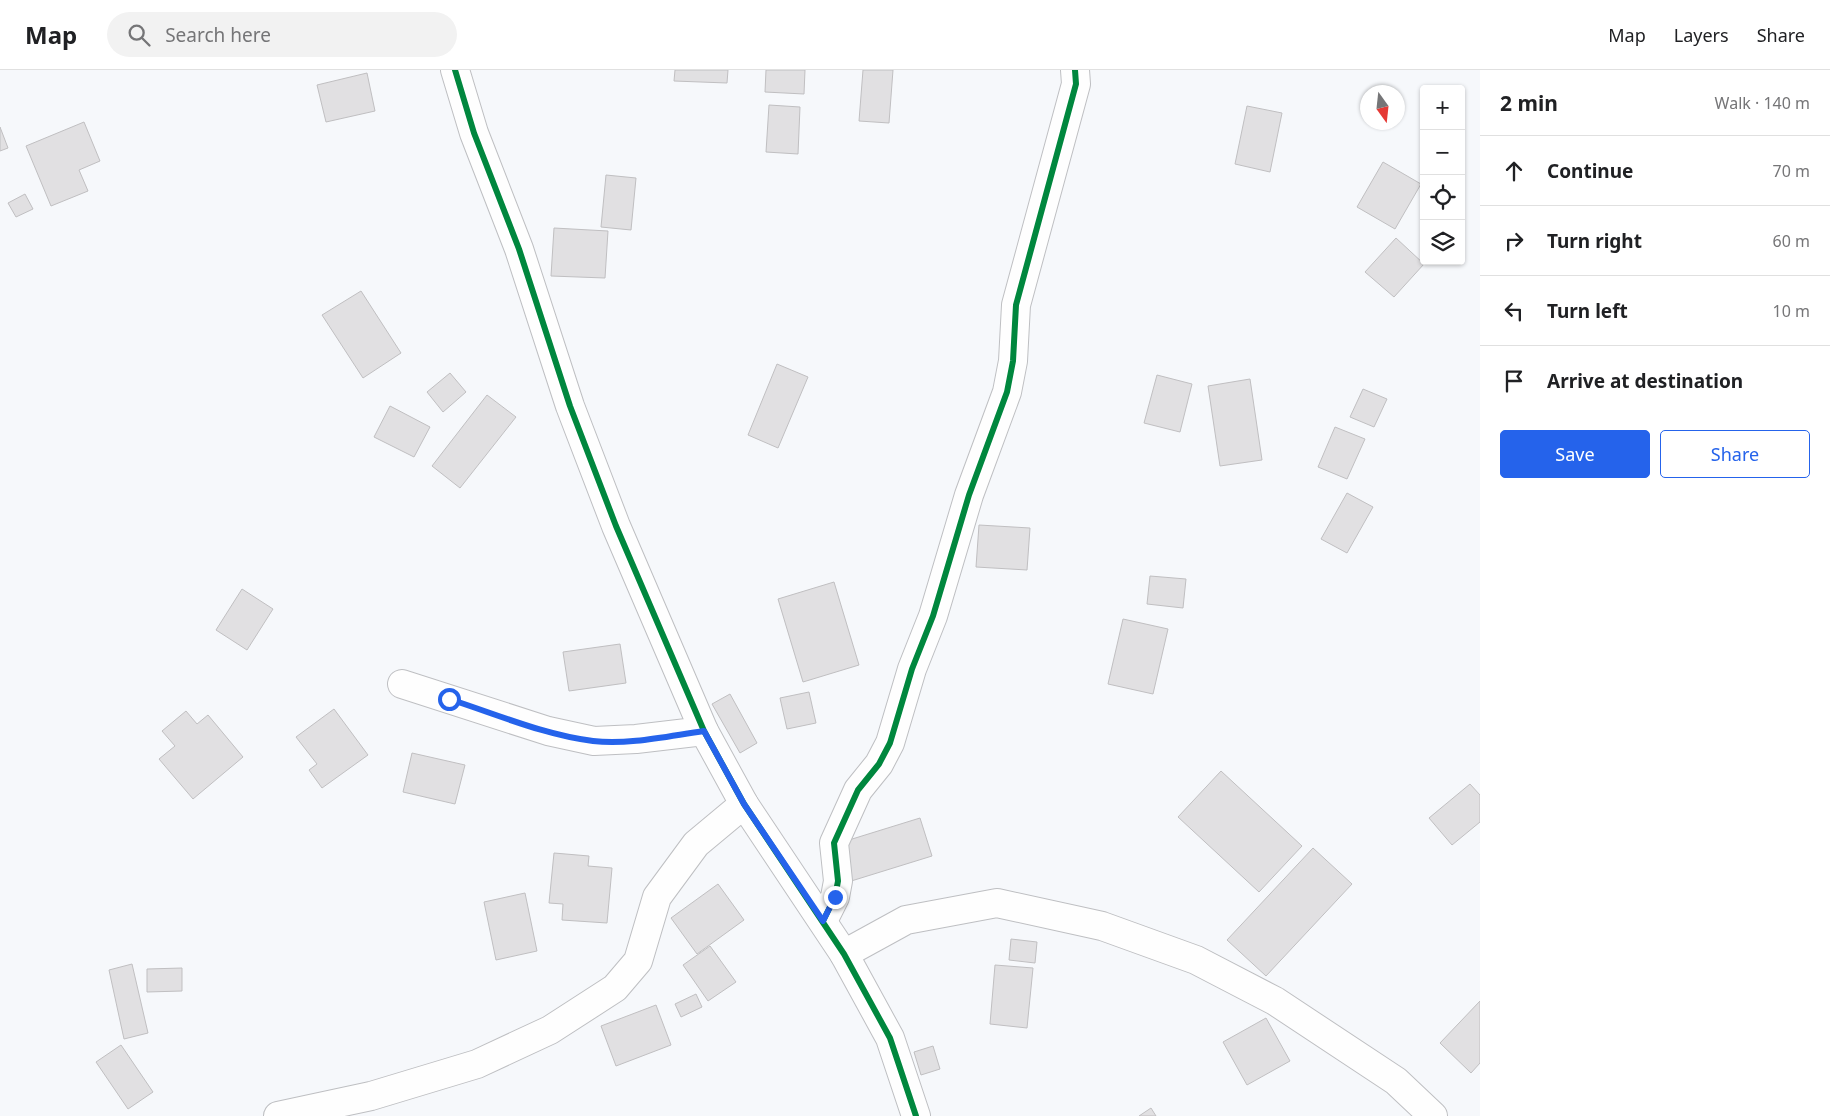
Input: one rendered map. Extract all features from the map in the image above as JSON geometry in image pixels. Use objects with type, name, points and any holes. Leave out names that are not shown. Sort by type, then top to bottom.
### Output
[{"type":"street","points":[[455,70],[474,133],[519,249],[584,443],[616,526],[704,731],[744,804],[844,954],[890,1038],[916,1116]]},
{"type":"street","points":[[823,921],[835,897],[838,881],[834,843],[858,790],[879,764],[890,743],[912,669],[933,616],[969,495],[1007,392],[1013,361],[1016,305],[1076,84],[1075,70]]},
{"type":"street","points":[[402,684],[548,731],[594,741],[636,740],[704,731]]},
{"type":"street","points":[[278,1116],[371,1096],[477,1064],[550,1030],[615,988],[638,961],[657,898],[696,844],[744,804]]},
{"type":"street","points":[[844,954],[906,920],[997,903],[1102,926],[1196,960],[1275,1001],[1396,1081],[1433,1116]]},
{"type":"building","points":[[675,70],[728,70],[727,83],[674,81]]},
{"type":"building","points":[[766,70],[805,70],[804,94],[765,92]]},
{"type":"building","points":[[863,70],[893,70],[889,123],[859,121]]},
{"type":"building","points":[[367,73],[375,111],[326,122],[317,85]]},
{"type":"building","points":[[769,105],[800,107],[798,154],[766,152]]},
{"type":"building","points":[[1247,106],[1282,113],[1270,172],[1235,164]]},
{"type":"building","points":[[84,122],[100,161],[79,170],[88,191],[51,206],[26,146]]},
{"type":"building","points":[[0,127],[8,148],[0,151]]},
{"type":"building","points":[[1383,162],[1420,183],[1395,229],[1357,207]]},
{"type":"building","points":[[606,175],[636,178],[631,230],[601,227]]},
{"type":"building","points":[[25,194],[33,209],[16,217],[8,203]]},
{"type":"building","points":[[554,228],[608,231],[605,278],[551,276]]},
{"type":"building","points":[[1396,238],[1420,260],[1420,265],[1423,265],[1394,297],[1365,272]]},
{"type":"building","points":[[361,291],[401,353],[363,378],[322,315]]},
{"type":"building","points":[[777,364],[808,377],[778,448],[748,435]]},
{"type":"building","points":[[450,373],[466,392],[443,412],[427,392]]},
{"type":"building","points":[[1157,375],[1192,384],[1180,432],[1144,423]]},
{"type":"building","points":[[1250,379],[1262,460],[1220,466],[1208,386]]},
{"type":"building","points":[[1363,389],[1387,399],[1374,427],[1350,417]]},
{"type":"building","points":[[487,395],[516,417],[460,488],[432,466]]},
{"type":"building","points":[[390,406],[430,427],[414,457],[374,437]]},
{"type":"building","points":[[1335,427],[1365,439],[1347,479],[1318,467]]},
{"type":"building","points":[[1347,493],[1373,507],[1347,553],[1321,539]]},
{"type":"building","points":[[979,525],[1030,528],[1027,570],[976,567]]},
{"type":"building","points":[[1150,576],[1186,579],[1183,608],[1147,604]]},
{"type":"building","points":[[834,582],[859,665],[803,682],[778,599]]},
{"type":"building","points":[[242,589],[273,609],[247,650],[216,630]]},
{"type":"building","points":[[1123,619],[1168,629],[1153,694],[1108,684]]},
{"type":"building","points":[[620,644],[626,683],[569,691],[563,652]]},
{"type":"building","points":[[809,692],[816,723],[787,729],[780,698]]},
{"type":"building","points":[[730,694],[757,743],[740,753],[712,704]]},
{"type":"building","points":[[334,709],[368,755],[322,788],[309,770],[317,764],[296,737]]},
{"type":"building","points":[[186,711],[197,724],[208,715],[243,757],[193,799],[159,759],[175,746],[162,731]]},
{"type":"building","points":[[412,753],[465,765],[455,804],[403,792]]},
{"type":"building","points":[[1221,771],[1302,846],[1259,892],[1178,817]]},
{"type":"building","points":[[1470,784],[1480,795],[1480,822],[1452,845],[1429,818]]},
{"type":"building","points":[[920,818],[932,856],[848,882],[836,844]]},
{"type":"building","points":[[1313,848],[1352,884],[1266,976],[1227,940]]},
{"type":"building","points":[[554,853],[589,856],[588,866],[612,868],[607,923],[562,920],[563,904],[549,903]]},
{"type":"building","points":[[718,884],[744,920],[697,954],[671,918]]},
{"type":"building","points":[[525,893],[537,951],[496,960],[484,902]]},
{"type":"building","points":[[1011,939],[1037,942],[1035,963],[1009,960]]},
{"type":"building","points":[[710,946],[736,982],[708,1001],[683,965]]},
{"type":"building","points":[[132,964],[148,1033],[124,1039],[109,970]]},
{"type":"building","points":[[995,965],[1033,968],[1027,1028],[990,1024]]},
{"type":"building","points":[[182,968],[182,991],[147,992],[147,969]]},
{"type":"building","points":[[696,994],[702,1007],[681,1017],[675,1004]]},
{"type":"building","points":[[1480,1001],[1480,1063],[1471,1073],[1440,1043]]},
{"type":"building","points":[[656,1005],[671,1045],[616,1066],[601,1026]]},
{"type":"building","points":[[1266,1018],[1290,1061],[1247,1085],[1223,1042]]},
{"type":"building","points":[[121,1045],[153,1092],[128,1109],[96,1062]]},
{"type":"building","points":[[933,1046],[940,1069],[921,1075],[914,1052]]},
{"type":"building","points":[[1151,1108],[1156,1116],[1139,1116]]},
{"type":"cycle path","points":[[455,70],[474,133],[519,249],[570,406],[616,526],[704,731],[744,804],[844,954],[890,1038],[916,1116]]},
{"type":"cycle path","points":[[823,921],[835,897],[838,881],[834,843],[858,790],[879,764],[890,743],[912,669],[933,616],[969,495],[1007,392],[1013,361],[1016,305],[1076,84],[1075,70]]},
{"type":"route","points":[[449,699],[548,731],[594,741],[636,740],[704,731],[744,804],[823,921],[835,897]]}]
